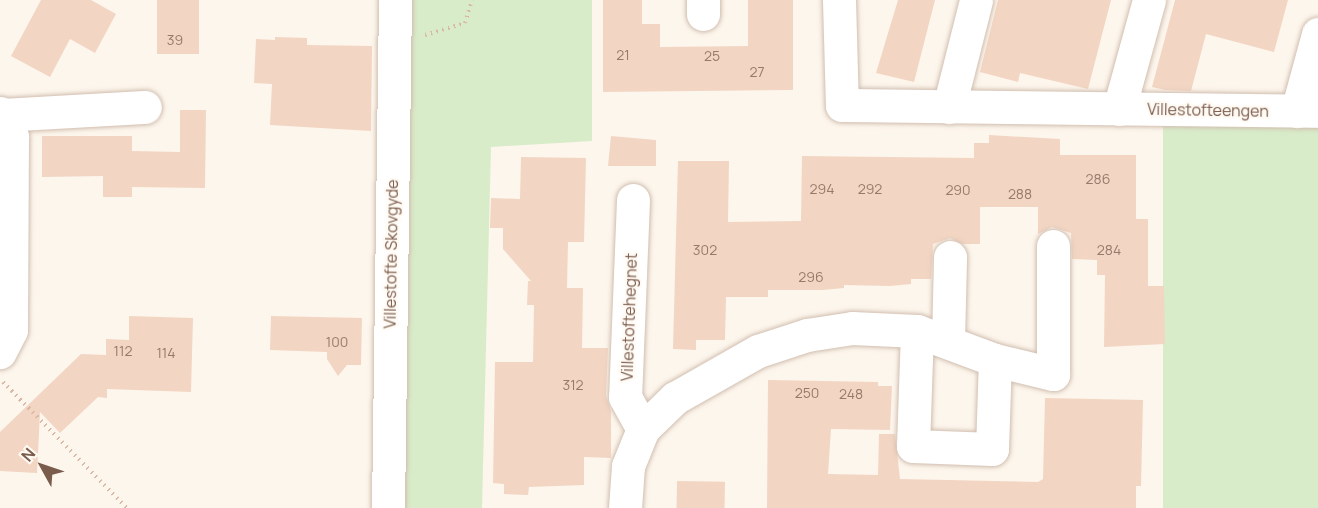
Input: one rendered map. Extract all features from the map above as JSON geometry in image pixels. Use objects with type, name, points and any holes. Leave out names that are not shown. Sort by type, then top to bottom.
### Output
[{"type":"street","name":"Villestofte Skovgyde","points":[[388,508],[395,0]]},
{"type":"street","name":"Villestofteengen","points":[[839,0],[842,105],[1307,111],[1318,34]]},
{"type":"street","points":[[949,107],[976,0]]},
{"type":"street","points":[[1119,109],[1149,0]]},
{"type":"street","points":[[0,352],[10,330],[12,137],[1,114],[145,107]]},
{"type":"street","name":"Villestoftehegnet","points":[[633,200],[625,397],[643,429]]},
{"type":"street","points":[[625,508],[628,466],[643,429],[675,398],[758,351],[807,335],[852,328],[917,331],[995,360],[1053,374],[1053,246]]},
{"type":"street","points":[[948,341],[950,258]]},
{"type":"street","points":[[917,331],[913,446],[992,448],[995,360]]},
{"type":"path","points":[[393,45],[465,23],[472,0]]},
{"type":"path","points":[[0,380],[127,508]]},
{"type":"green space","points":[[407,0],[592,0],[592,141],[491,147],[482,508],[397,508]]},
{"type":"green space","points":[[1163,122],[1318,122],[1318,508],[1163,508]]},
{"type":"building","points":[[41,0],[91,0],[116,14],[95,53],[70,39],[50,77],[11,56]]},
{"type":"building","points":[[157,0],[199,0],[199,54],[157,54]]},
{"type":"building","points":[[603,0],[642,0],[642,24],[660,24],[660,47],[748,46],[748,0],[793,0],[793,90],[603,92]]},
{"type":"building","points":[[898,0],[935,0],[914,82],[876,73]]},
{"type":"building","points":[[998,0],[1111,0],[1088,89],[1020,73],[1018,82],[980,72]]},
{"type":"building","points":[[1175,0],[1288,0],[1274,52],[1206,34],[1191,91],[1152,87]]},
{"type":"building","points":[[275,37],[307,38],[307,45],[372,46],[371,131],[270,125],[272,84],[254,83],[256,39],[275,40]]},
{"type":"building","points":[[180,110],[206,110],[205,188],[132,187],[132,197],[103,197],[103,176],[42,177],[42,136],[132,136],[132,151],[180,152]]},
{"type":"building","points":[[989,135],[1060,139],[1060,155],[1136,155],[1136,219],[1148,219],[1148,286],[1164,286],[1165,344],[1104,347],[1105,275],[1097,275],[1097,260],[1072,259],[1071,233],[1052,227],[1038,234],[1038,207],[980,207],[980,244],[962,244],[950,238],[933,244],[931,279],[911,279],[911,284],[890,286],[844,285],[844,288],[823,290],[768,290],[768,297],[726,297],[725,340],[696,340],[696,350],[673,349],[678,161],[729,161],[728,222],[801,221],[802,156],[974,158],[974,143],[989,143]]},
{"type":"building","points":[[611,136],[656,140],[656,166],[608,166]]},
{"type":"building","points":[[521,157],[586,158],[584,242],[568,242],[567,288],[583,288],[582,348],[608,348],[606,396],[611,411],[611,458],[584,457],[584,485],[529,487],[528,495],[504,494],[504,484],[493,483],[495,362],[533,362],[534,305],[527,305],[528,281],[531,281],[503,249],[503,228],[490,228],[491,198],[520,199]]},
{"type":"building","points":[[129,316],[193,318],[191,392],[107,389],[107,398],[98,397],[60,433],[40,412],[37,473],[0,471],[0,432],[81,354],[106,355],[106,339],[129,340]]},
{"type":"building","points":[[271,316],[362,318],[361,365],[347,365],[338,376],[327,359],[327,352],[270,350]]},
{"type":"building","points":[[768,380],[878,382],[878,386],[892,386],[890,430],[831,429],[828,474],[878,475],[879,434],[895,434],[900,479],[1038,482],[1043,479],[1045,398],[1143,400],[1141,486],[1136,486],[1136,508],[767,508]]},
{"type":"building","points":[[677,481],[725,482],[725,508],[677,508]]}]
